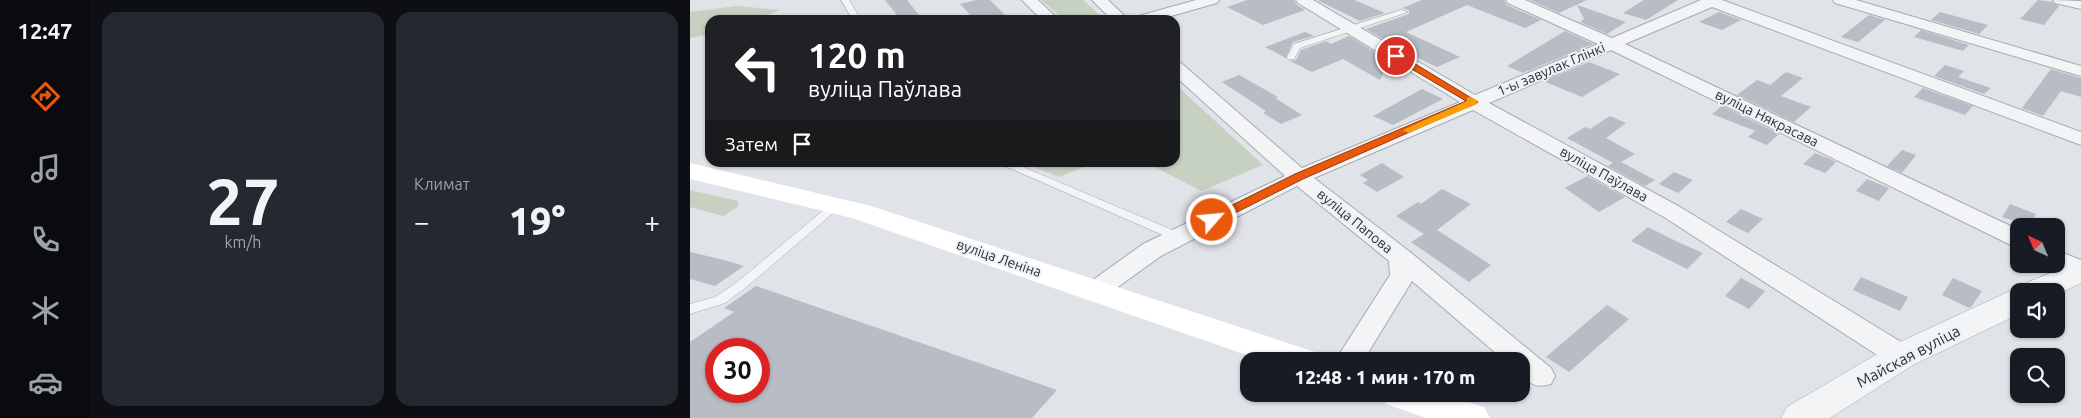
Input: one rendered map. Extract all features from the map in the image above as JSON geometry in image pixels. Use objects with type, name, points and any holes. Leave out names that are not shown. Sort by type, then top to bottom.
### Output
[{"type":"main road","name":"вуліца Леніна","points":[[690,171],[861,212],[1276,352]]},
{"type":"main road","points":[[1423,402],[1471,418]]},
{"type":"street","points":[[1029,0],[1046,15]]},
{"type":"street","points":[[1099,0],[1116,15]]},
{"type":"street","points":[[1158,15],[1212,0]]},
{"type":"street","name":"вуліца Паўлава","points":[[1303,0],[1473,102],[1672,212],[1901,356]]},
{"type":"street","name":"вуліца Някрасава","points":[[1513,0],[1612,44],[2010,236]]},
{"type":"street","points":[[1712,0],[2081,140]]},
{"type":"street","name":"1-ы завулак Глінкі","points":[[1095,291],[1152,250],[1299,177],[1712,0]]},
{"type":"street","points":[[1840,0],[2081,71]]},
{"type":"street","points":[[2060,0],[2081,5]]},
{"type":"street","name":"вуліца Папова","points":[[1180,71],[1299,177],[1400,258],[1403,275],[1355,352]]},
{"type":"street","points":[[1400,258],[1541,376]]},
{"type":"street","points":[[2065,262],[2081,270]]},
{"type":"street","points":[[2054,283],[2081,270]]},
{"type":"street","name":"Майская вуліца","points":[[1800,418],[1901,356],[2010,304]]},
{"type":"lane","points":[[845,0],[854,15]]},
{"type":"lane","points":[[1291,57],[1297,46],[1404,12]]},
{"type":"lane","points":[[1013,167],[1178,237]]},
{"type":"lane","points":[[690,309],[720,300],[740,286],[835,206]]},
{"type":"green space","points":[[1041,0],[1083,0],[1100,15],[1059,15]]},
{"type":"green space","points":[[737,6],[780,10],[768,15],[705,15],[705,35],[690,38],[690,12]]},
{"type":"green space","points":[[1180,89],[1263,165],[1201,191],[1155,167],[1180,167]]},
{"type":"green space","points":[[1034,167],[1084,167],[1059,177]]},
{"type":"green space","points":[[690,190],[738,201],[738,207],[723,216],[690,207]]},
{"type":"building","points":[[885,0],[907,0],[919,15],[897,15]]},
{"type":"building","points":[[976,0],[990,0],[1005,15],[970,15],[960,4]]},
{"type":"building","points":[[1247,0],[1294,0],[1297,5],[1305,10],[1263,25],[1227,7]]},
{"type":"building","points":[[1317,0],[1354,0],[1385,13],[1360,21]]},
{"type":"building","points":[[1422,0],[1504,0],[1507,5],[1541,20],[1525,28],[1467,5],[1406,32],[1460,57],[1437,67],[1407,53],[1366,29],[1409,14],[1409,10],[1402,8]]},
{"type":"building","points":[[1530,0],[1587,0],[1559,13]]},
{"type":"building","points":[[1644,0],[1678,0],[1646,20],[1623,13]]},
{"type":"building","points":[[2038,0],[2052,2],[2059,6],[2044,25],[2020,19]]},
{"type":"building","points":[[1577,5],[1626,22],[1607,34],[1580,22],[1584,19]]},
{"type":"building","points":[[1719,12],[1741,20],[1722,30],[1699,22]]},
{"type":"building","points":[[1940,12],[1988,25],[1979,34],[1931,20]]},
{"type":"building","points":[[1869,15],[1885,20],[1858,42],[1841,37]]},
{"type":"building","points":[[1921,30],[1969,45],[1963,51],[1914,37]]},
{"type":"building","points":[[1565,31],[1593,44],[1523,73],[1507,66]]},
{"type":"building","points":[[1305,32],[1314,36],[1293,42],[1286,58],[1265,47]]},
{"type":"building","points":[[1349,36],[1390,61],[1380,80],[1343,59],[1312,72],[1290,61],[1296,60],[1301,50],[1326,41],[1331,44]]},
{"type":"building","points":[[1589,62],[1620,74],[1582,97],[1543,81]]},
{"type":"building","points":[[1945,65],[1964,71],[1958,77],[1991,88],[1984,94],[1934,76]]},
{"type":"building","points":[[2051,69],[2081,78],[2081,97],[2061,91],[2043,116],[2022,108]]},
{"type":"building","points":[[1786,72],[1803,78],[1781,96],[1811,107],[1794,122],[1737,95],[1757,80],[1770,85]]},
{"type":"building","points":[[1239,75],[1278,97],[1275,98],[1302,115],[1281,124],[1263,113],[1266,111],[1222,82]]},
{"type":"building","points":[[1923,88],[1973,106],[1965,115],[1914,97]]},
{"type":"building","points":[[1422,89],[1443,99],[1393,125],[1373,116]]},
{"type":"building","points":[[1722,106],[1779,134],[1767,145],[1748,137],[1755,131],[1712,114]]},
{"type":"building","points":[[1610,116],[1626,123],[1606,138],[1635,154],[1621,162],[1655,180],[1645,186],[1608,166],[1613,163],[1567,138],[1585,127],[1590,129]]},
{"type":"building","points":[[1902,150],[1916,155],[1902,173],[1887,166]]},
{"type":"building","points":[[1815,153],[1836,162],[1825,173],[1803,164]]},
{"type":"building","points":[[1382,163],[1404,177],[1377,192],[1363,183],[1368,180],[1360,175]]},
{"type":"building","points":[[1674,172],[1693,180],[1678,193],[1659,184]]},
{"type":"building","points":[[1587,176],[1625,197],[1599,212],[1565,188]]},
{"type":"building","points":[[1867,179],[1889,188],[1879,201],[1856,191]]},
{"type":"building","points":[[1442,189],[1471,204],[1437,230],[1491,265],[1469,282],[1411,242],[1424,234],[1396,216],[1418,202],[1421,204]]},
{"type":"building","points":[[2010,204],[2036,214],[2034,218],[2010,218],[2010,220],[2002,217]]},
{"type":"building","points":[[1741,209],[1763,219],[1748,233],[1726,222]]},
{"type":"building","points":[[1648,227],[1703,253],[1687,269],[1631,241]]},
{"type":"building","points":[[690,252],[744,266],[715,286],[690,279]]},
{"type":"building","points":[[1861,277],[1908,297],[1900,311],[1853,290]]},
{"type":"building","points":[[1741,278],[1765,291],[1749,309],[1725,296]]},
{"type":"building","points":[[1953,278],[1982,291],[1969,308],[1942,295]]},
{"type":"building","points":[[756,286],[1057,390],[1032,418],[690,418],[690,342],[734,312],[724,308]]},
{"type":"building","points":[[1607,305],[1629,319],[1569,372],[1546,357]]},
{"type":"slow traffic","points":[[1408,130],[1473,102],[1470,100]]},
{"type":"route","points":[[1212,220],[1299,177],[1473,102],[1396,56]]}]
